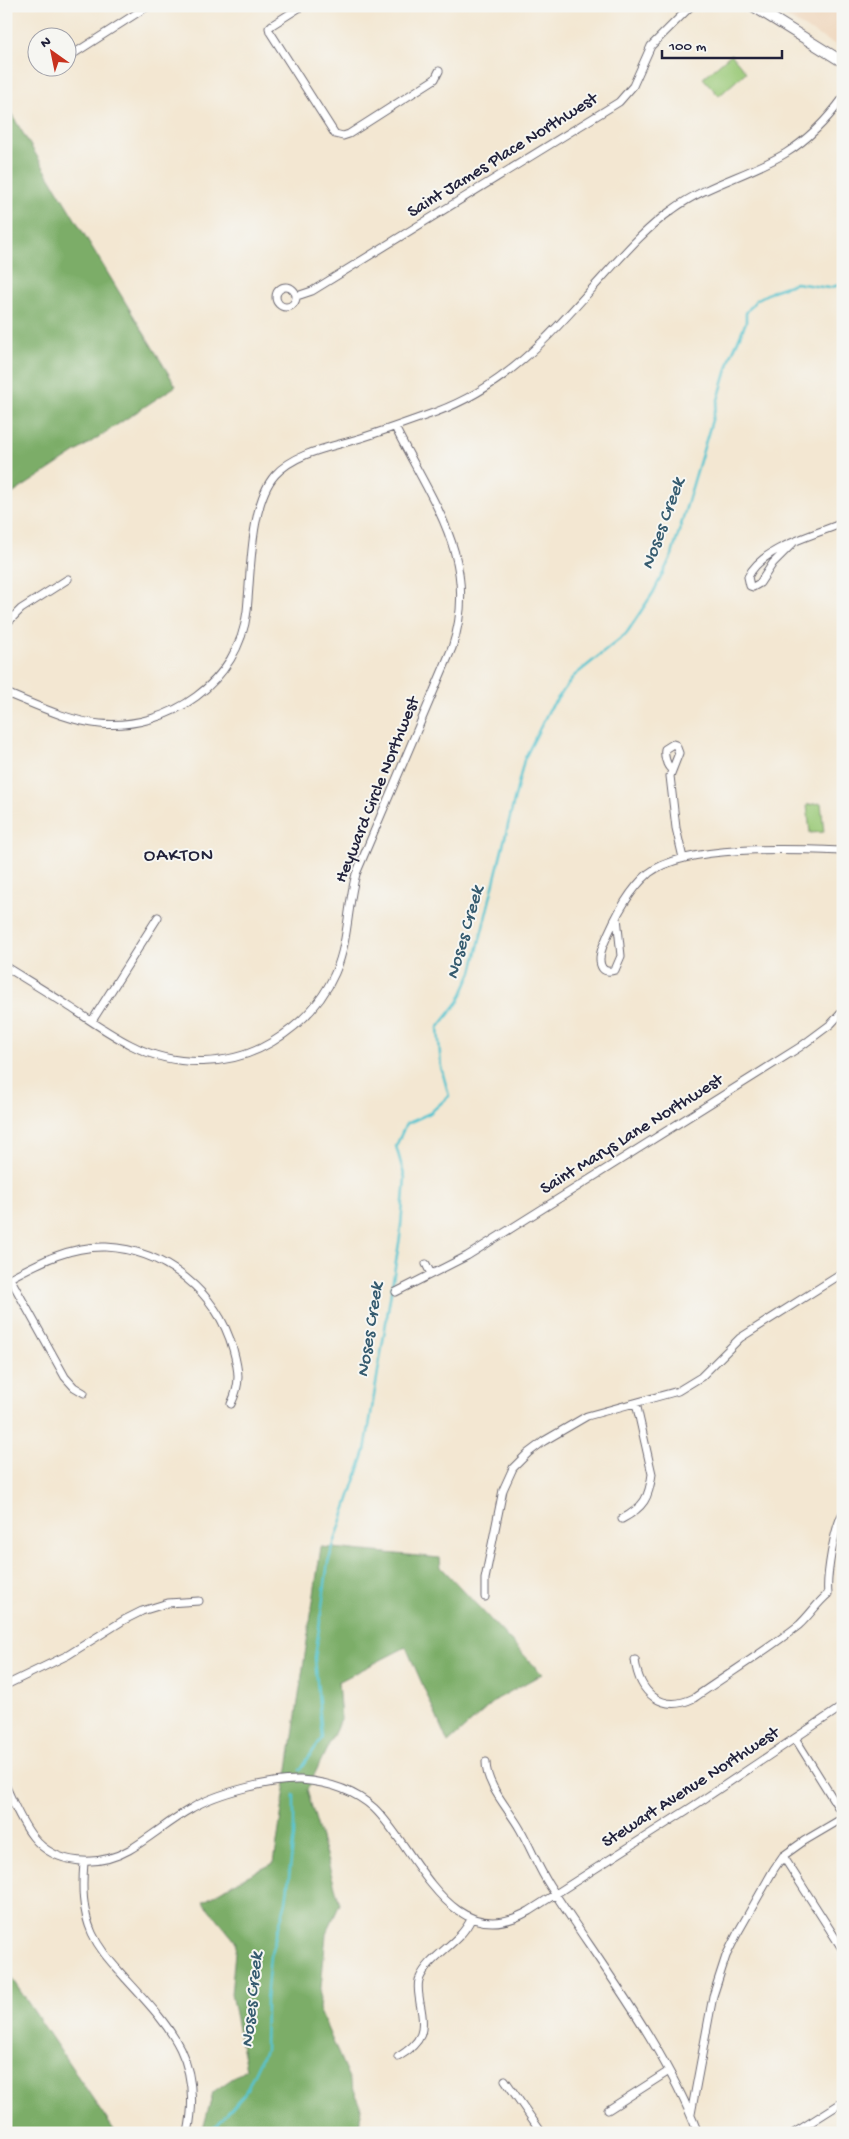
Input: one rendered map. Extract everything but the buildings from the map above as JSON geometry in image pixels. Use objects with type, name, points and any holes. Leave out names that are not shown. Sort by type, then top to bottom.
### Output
[{"type":"street","points":[[78,51],[148,6]]},
{"type":"street","points":[[302,6],[272,25],[269,28],[270,32],[335,134],[343,136],[349,134],[435,79],[439,71]]},
{"type":"street","name":"Saint James Place Northwest","points":[[297,296],[312,291],[619,102],[633,86],[650,46],[690,6]]},
{"type":"street","points":[[753,6],[843,62]]},
{"type":"street","points":[[6,693],[83,721],[113,725],[150,720],[171,712],[204,692],[220,674],[240,639],[247,612],[258,511],[268,483],[281,469],[303,456],[395,427],[456,405],[485,390],[505,376],[538,347],[649,227],[688,199],[787,153],[818,129],[843,98]]},
{"type":"street","name":"Heyward Circle Northwest","points":[[6,967],[131,1046],[178,1060],[209,1062],[256,1051],[291,1030],[313,1009],[330,982],[341,958],[346,939],[356,874],[452,648],[459,624],[462,604],[460,567],[452,541],[395,427]]},
{"type":"street","points":[[793,543],[773,563],[760,583],[753,587],[750,586],[748,577],[752,568],[767,555],[793,543],[843,523]]},
{"type":"street","points":[[6,624],[21,609],[68,579]]},
{"type":"street","points":[[671,769],[670,776],[676,828],[682,858]]},
{"type":"street","points":[[617,918],[621,956],[615,970],[609,972],[600,966],[604,942],[617,918],[628,898],[645,877],[662,866],[682,858],[740,852],[843,851]]},
{"type":"street","points":[[92,1021],[158,917]]},
{"type":"street","name":"Saint Marys Lane Northwest","points":[[396,1292],[475,1251],[800,1047],[831,1024],[843,1011]]},
{"type":"street","points":[[84,1393],[74,1387],[65,1377],[8,1279],[58,1254],[88,1248],[121,1249],[164,1263],[200,1291],[210,1302],[226,1329],[239,1375],[231,1404]]},
{"type":"street","points":[[426,1264],[431,1274]]},
{"type":"street","points":[[485,1598],[484,1579],[502,1490],[513,1468],[528,1453],[544,1441],[587,1416],[678,1391],[690,1385],[740,1338],[843,1274]]},
{"type":"street","points":[[622,1520],[638,1510],[643,1504],[652,1474],[636,1402]]},
{"type":"street","points":[[635,1660],[637,1675],[645,1690],[658,1700],[679,1703],[694,1698],[789,1632],[806,1618],[828,1594],[827,1583],[837,1525],[843,1513]]},
{"type":"street","points":[[6,1685],[68,1655],[142,1611],[168,1603],[199,1602]]},
{"type":"street","name":"Stewart Avenue Northwest","points":[[471,1918],[495,1921],[512,1919],[524,1914],[843,1706]]},
{"type":"street","points":[[691,2114],[708,2019],[719,1976],[737,1934],[783,1856],[804,1840],[843,1816],[795,1738]]},
{"type":"street","points":[[486,1762],[486,1769],[492,1782],[519,1827],[539,1867],[670,2072],[691,2114],[698,2133]]},
{"type":"street","points":[[6,1787],[23,1822],[37,1842],[57,1854],[84,1862],[103,1861],[119,1855],[190,1809],[215,1797],[280,1781],[314,1781],[351,1792],[372,1807],[383,1818],[445,1901],[471,1918],[457,1938],[431,1963],[422,1975],[418,1986],[423,2018],[421,2036],[416,2045],[398,2057]]},
{"type":"street","points":[[783,1856],[843,1950]]},
{"type":"street","points":[[84,1862],[83,1898],[86,1914],[95,1939],[112,1963],[166,2023],[181,2050],[192,2088],[192,2109],[188,2133]]},
{"type":"street","points":[[608,2110],[670,2072]]},
{"type":"street","points":[[505,2080],[542,2133]]},
{"type":"street","points":[[794,2133],[843,2102]]},
{"type":"shaded area","points":[[768,6],[843,6],[843,49],[775,11]]},
{"type":"green space","points":[[731,54],[746,72],[719,96],[703,78]]},
{"type":"green space","points":[[6,105],[176,386],[6,498]]},
{"type":"green space","points":[[821,803],[824,832],[810,833],[807,805]]},
{"type":"green space","points":[[321,1547],[440,1558],[441,1567],[542,1674],[497,1699],[448,1743],[406,1647],[338,1682],[341,1719],[307,1790],[340,1904],[326,1934],[319,2009],[361,2106],[359,2133],[202,2133],[213,2092],[246,2069],[231,1994],[236,1942],[203,1902],[239,1880],[274,1863]]},
{"type":"green space","points":[[6,1970],[116,2133],[6,2133]]},
{"type":"waterway","name":"Noses Creek","points":[[300,1770],[322,1738],[315,1658],[328,1562],[365,1451],[400,1237],[405,1178],[396,1146],[406,1124],[430,1113],[449,1096],[441,1067],[438,1028],[459,1001],[472,972],[524,760],[549,710],[574,676],[626,634],[653,593],[672,555],[731,356],[746,322],[746,313],[756,300],[775,290],[796,283],[828,288],[843,284]]},
{"type":"waterway","name":"Noses Creek","points":[[207,2133],[217,2125],[244,2095],[265,2050],[266,2000],[270,1956],[286,1902],[294,1835],[294,1795]]},
{"type":"district","name":"OAKTON","points":[[179,856]]}]
